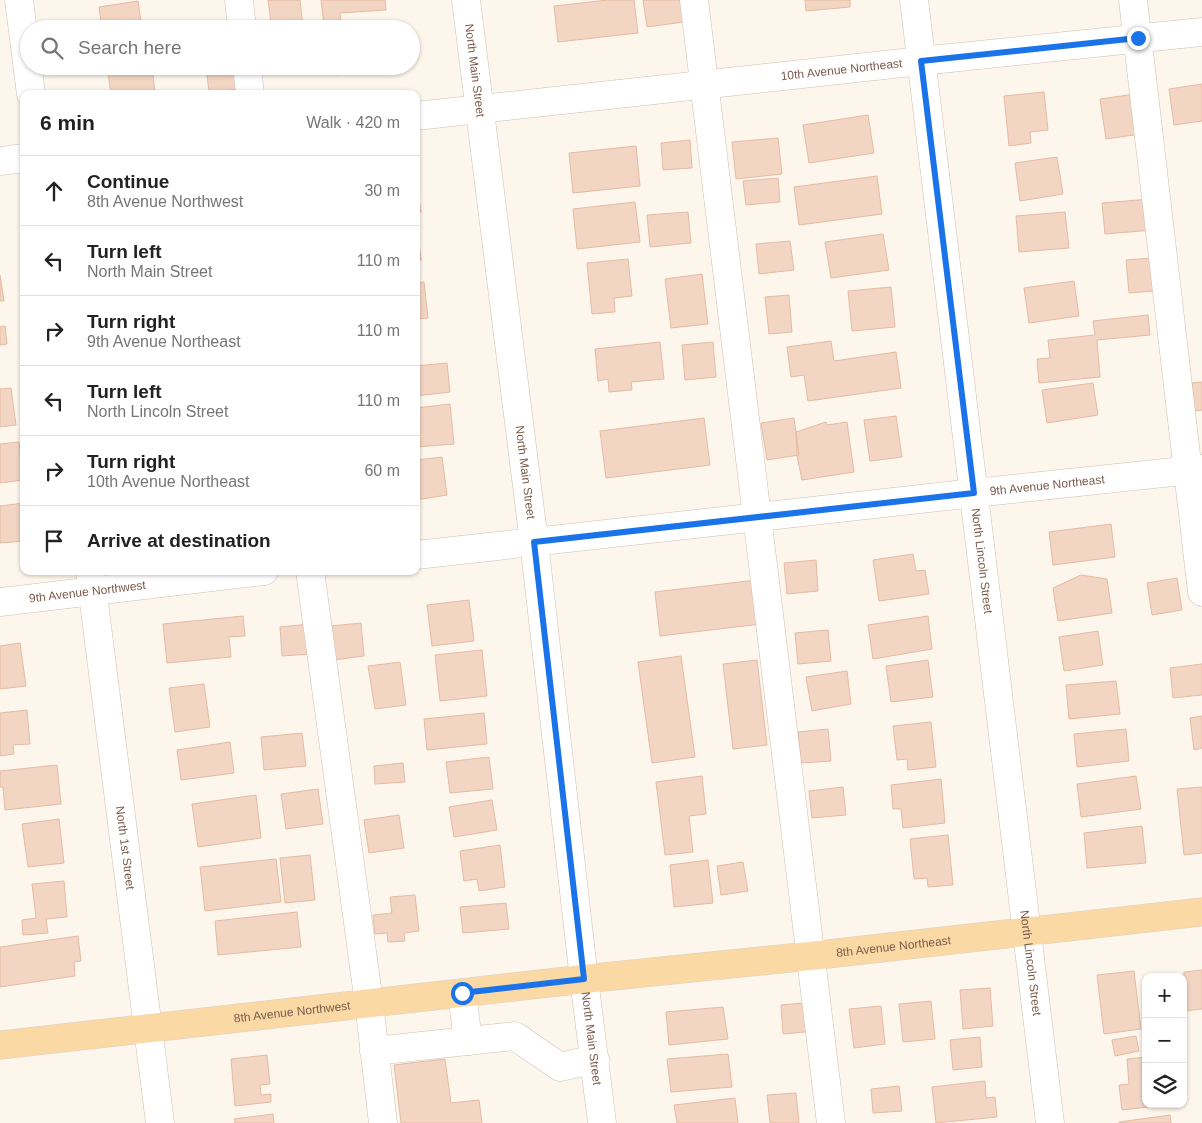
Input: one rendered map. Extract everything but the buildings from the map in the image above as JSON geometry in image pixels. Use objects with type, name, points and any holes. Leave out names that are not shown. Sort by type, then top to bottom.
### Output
[{"type":"main road","name":"8th Avenue Northeast","points":[[584,979],[1202,912]]},
{"type":"main road","name":"8th Avenue Northwest","points":[[0,1045],[584,979]]},
{"type":"street","points":[[20,0],[22,20]]},
{"type":"street","points":[[239,0],[241,20]]},
{"type":"street","name":"North Main Street","points":[[466,0],[534,542],[602,1123]]},
{"type":"street","points":[[694,0],[831,1123]]},
{"type":"street","name":"North Lincoln Street","points":[[914,0],[1050,1123]]},
{"type":"street","points":[[1133,0],[1195,470],[1202,592]]},
{"type":"street","name":"10th Avenue Northeast","points":[[420,116],[1202,32]]},
{"type":"street","points":[[29,75],[31,90]]},
{"type":"street","points":[[248,75],[250,90]]},
{"type":"street","points":[[0,161],[20,158]]},
{"type":"street","name":"9th Avenue Northeast","points":[[534,542],[1195,470]]},
{"type":"street","points":[[420,555],[534,542]]},
{"type":"street","name":"9th Avenue Northwest","points":[[0,602],[91,581],[195,575]]},
{"type":"street","points":[[311,575],[369,1003],[383,1123]]},
{"type":"street","name":"North 1st Street","points":[[91,581],[160,1123]]},
{"type":"street","points":[[462,993],[468,1041]]},
{"type":"street","points":[[374,1051],[515,1036],[560,1067],[595,1059]]},
{"type":"route","points":[[462,993],[584,979],[534,542],[974,493],[921,61],[1138,38]]}]
